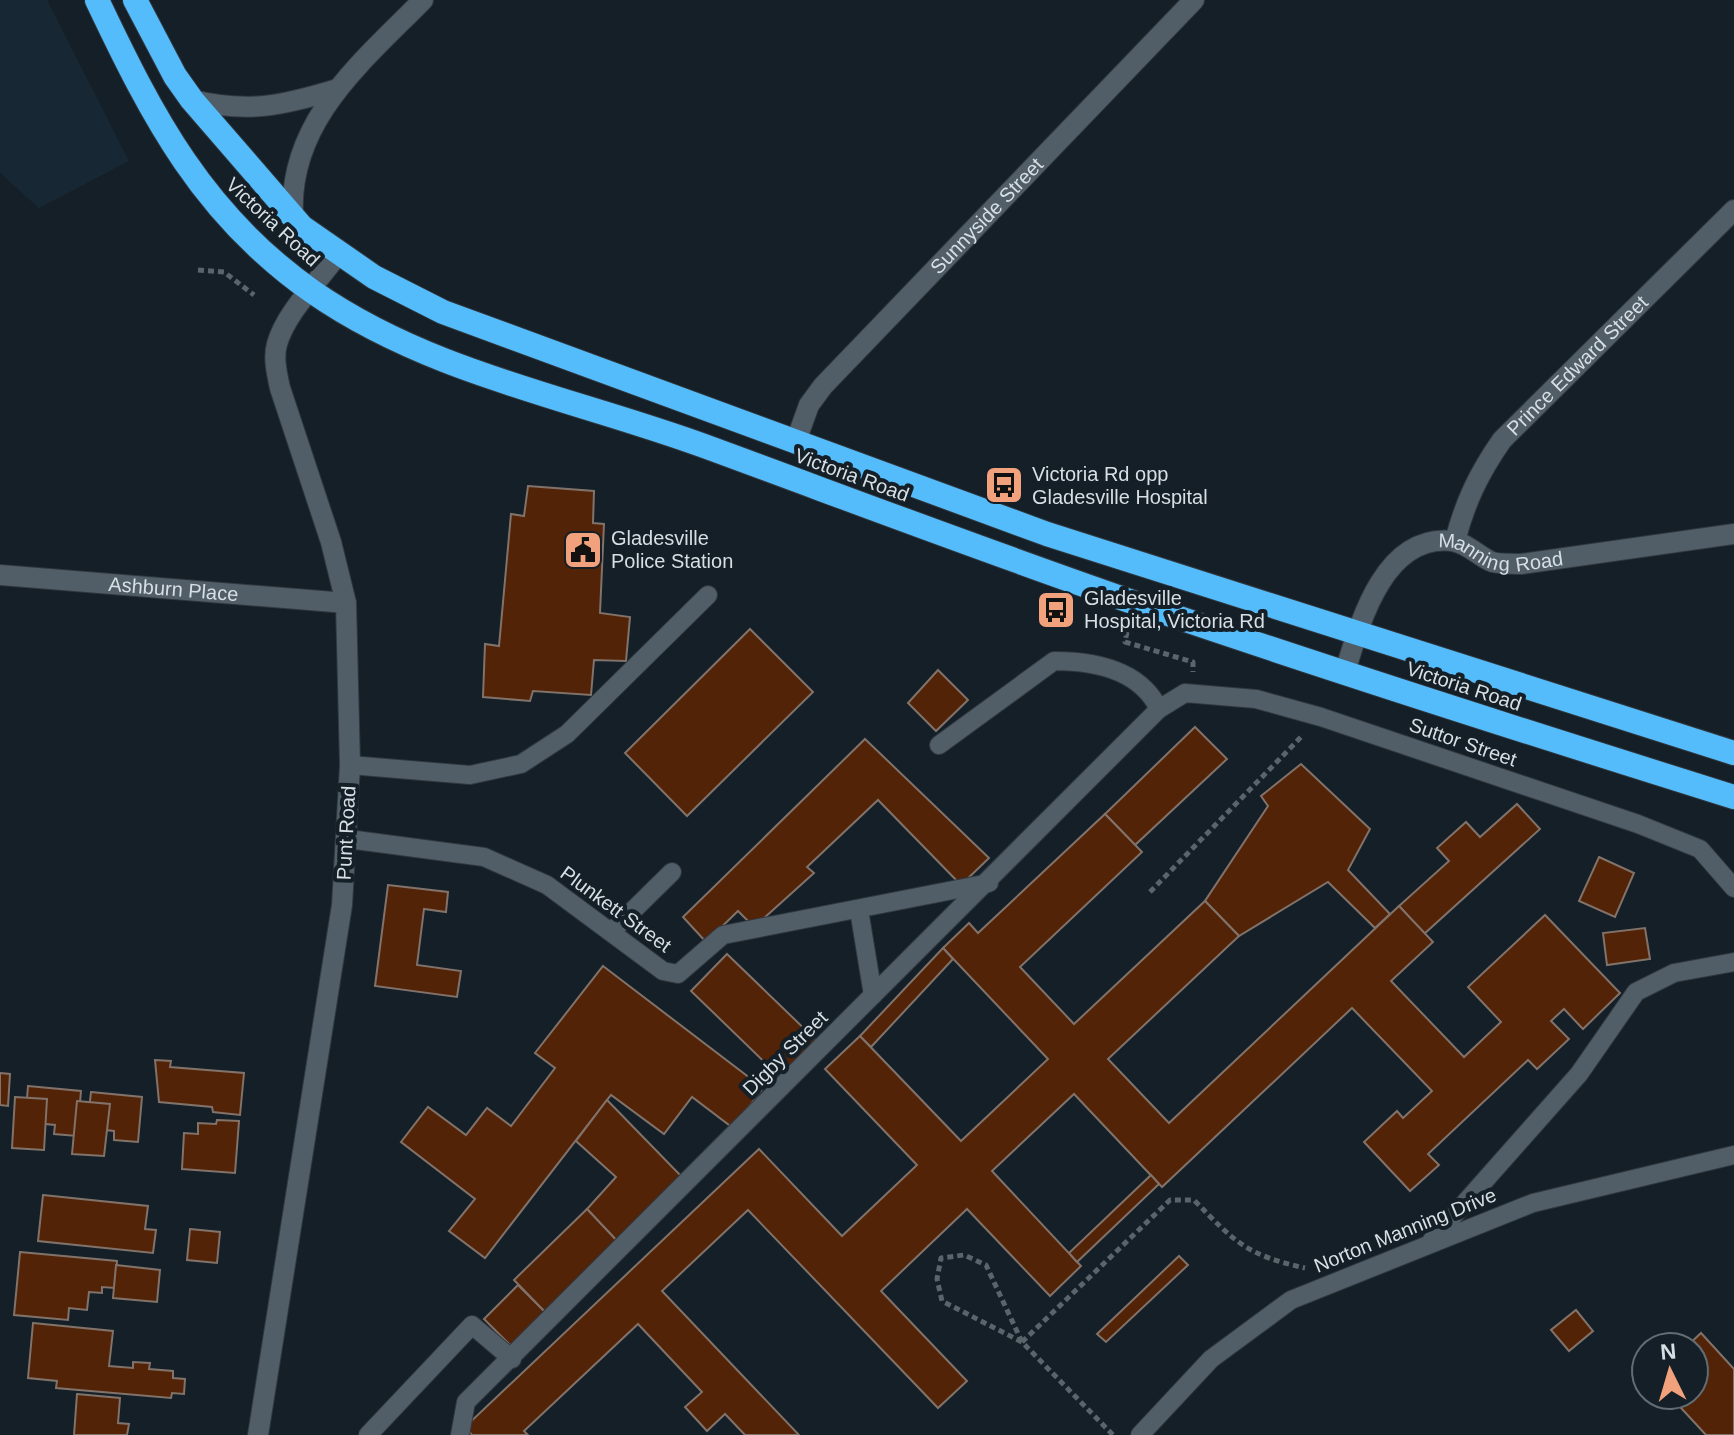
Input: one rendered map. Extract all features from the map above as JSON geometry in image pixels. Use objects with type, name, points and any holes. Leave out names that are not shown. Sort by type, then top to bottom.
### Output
[{"type":"highway","name":"Victoria Road","points":[[97,0],[144,94],[192,176],[268,256],[311,290],[378,330],[468,371],[640,423],[1146,607],[1734,797]]},
{"type":"highway","name":"Victoria Road","points":[[135,0],[175,76],[192,100],[302,227],[338,254],[429,305],[498,334],[1047,534],[1734,753]]},
{"type":"street","points":[[293,215],[291,186],[295,165],[334,90],[423,0]]},
{"type":"street","name":"Sunnyside Street","points":[[796,441],[809,405],[823,386],[1194,0]]},
{"type":"street","points":[[192,100],[247,110],[286,104],[334,90]]},
{"type":"street","name":"Prince Edward Street","points":[[1455,541],[1464,502],[1502,440],[1734,210]]},
{"type":"street","name":"Punt Road","points":[[258,1435],[331,980],[348,839],[350,765],[346,603],[331,542],[280,388],[275,363],[276,345],[283,330],[338,254]]},
{"type":"street","name":"Manning Road","points":[[1345,672],[1356,634],[1388,569],[1409,551],[1434,541],[1455,541],[1491,562],[1521,564],[1734,534]]},
{"type":"street","name":"Ashburn Place","points":[[0,575],[346,603]]},
{"type":"lane","points":[[350,765],[470,775],[521,764],[567,734],[708,595]]},
{"type":"lane","points":[[939,745],[1054,661],[1101,666],[1132,676],[1153,695],[1159,709]]},
{"type":"lane","name":"Suttor Street","points":[[1159,709],[1185,693],[1256,699],[1321,717],[1638,824],[1700,849],[1734,888]]},
{"type":"lane","name":"Digby Street","points":[[459,1434],[466,1402],[989,883],[1159,709]]},
{"type":"lane","name":"Plunkett Street","points":[[348,839],[484,857],[547,885],[663,971],[678,974],[723,935],[989,883]]},
{"type":"lane","points":[[611,932],[672,872]]},
{"type":"lane","points":[[859,910],[873,995]]},
{"type":"lane","points":[[1430,1242],[1579,1074],[1636,992],[1674,973],[1734,962]]},
{"type":"lane","name":"Norton Manning Drive","points":[[1140,1435],[1211,1359],[1291,1300],[1533,1203],[1734,1155]]},
{"type":"lane","points":[[368,1435],[472,1325],[512,1359]]},
{"type":"path","points":[[198,270],[224,272],[254,295]]},
{"type":"path","points":[[1127,632],[1125,642],[1193,662],[1193,681],[1202,694]]},
{"type":"path","points":[[1150,892],[1321,717]]},
{"type":"path","points":[[1022,1342],[1170,1200],[1194,1200],[1229,1236],[1263,1259],[1306,1268],[1361,1271]]},
{"type":"path","points":[[1022,1342],[986,1265],[964,1255],[941,1258],[937,1279],[942,1301],[1022,1342],[1113,1435]]},
{"type":"shaded area","points":[[0,0],[47,0],[129,161],[39,208],[0,173]]},
{"type":"building","points":[[528,486],[594,491],[593,523],[604,524],[600,613],[630,617],[626,661],[594,660],[591,695],[533,691],[530,701],[483,697],[485,644],[499,646],[511,514],[524,516]]},
{"type":"building","points":[[750,629],[813,692],[687,816],[625,753]]},
{"type":"building","points":[[938,670],[968,700],[936,731],[908,703]]},
{"type":"building","points":[[1195,727],[1227,759],[1135,845],[1105,814]]},
{"type":"building","points":[[865,739],[989,858],[961,885],[878,800],[807,867],[814,873],[754,927],[738,911],[706,942],[683,917]]},
{"type":"building","points":[[1301,764],[1370,829],[1348,870],[1390,914],[1375,928],[1328,882],[1239,936],[1205,901],[1268,806],[1261,796]]},
{"type":"building","points":[[1517,804],[1540,829],[1424,934],[1399,906],[1449,861],[1437,848],[1466,822],[1480,837]]},
{"type":"building","points":[[1105,814],[1142,852],[1020,967],[1074,1024],[1205,901],[1239,936],[1108,1059],[1169,1123],[1399,906],[1433,942],[1391,981],[1464,1057],[1501,1022],[1468,987],[1545,915],[1620,993],[1583,1029],[1564,1009],[1551,1021],[1569,1039],[1537,1069],[1528,1060],[1428,1154],[1439,1165],[1410,1191],[1364,1142],[1397,1111],[1403,1118],[1432,1091],[1352,1008],[1162,1187],[1074,1094],[992,1171],[1081,1266],[1050,1296],[967,1209],[881,1291],[967,1381],[938,1408],[748,1210],[662,1291],[799,1435],[745,1435],[725,1414],[707,1431],[685,1407],[702,1392],[638,1324],[524,1431],[528,1435],[472,1435],[465,1427],[759,1149],[842,1236],[917,1165],[825,1069],[860,1036],[961,1141],[1048,1059],[943,948],[969,923],[978,933]]},
{"type":"building","points":[[1599,857],[1634,873],[1615,917],[1579,901]]},
{"type":"building","points":[[388,885],[448,892],[446,912],[424,909],[417,965],[461,971],[457,997],[375,986]]},
{"type":"building","points":[[1645,928],[1650,959],[1607,965],[1603,933]]},
{"type":"building","points":[[943,948],[953,959],[871,1047],[860,1036]]},
{"type":"building","points":[[727,954],[816,1040],[780,1077],[691,991]]},
{"type":"building","points":[[603,966],[763,1088],[733,1128],[692,1097],[664,1134],[611,1095],[485,1258],[449,1231],[475,1199],[401,1142],[428,1107],[466,1135],[487,1108],[511,1126],[555,1068],[535,1053]]},
{"type":"building","points":[[155,1060],[171,1061],[170,1067],[244,1073],[240,1115],[213,1112],[212,1107],[159,1102]]},
{"type":"building","points":[[0,1073],[10,1074],[8,1106],[0,1105]]},
{"type":"building","points":[[28,1086],[81,1091],[77,1136],[54,1134],[55,1125],[25,1122]]},
{"type":"building","points":[[91,1092],[142,1097],[138,1142],[114,1140],[114,1131],[87,1128]]},
{"type":"building","points":[[15,1097],[47,1099],[44,1150],[12,1148]]},
{"type":"building","points":[[607,1100],[683,1178],[619,1243],[587,1209],[616,1177],[576,1141]]},
{"type":"building","points":[[77,1101],[110,1104],[104,1156],[72,1154]]},
{"type":"building","points":[[217,1120],[239,1121],[235,1173],[182,1169],[184,1133],[198,1134],[198,1123],[216,1124]]},
{"type":"building","points":[[1151,1175],[1159,1184],[1077,1262],[1069,1253]]},
{"type":"building","points":[[43,1195],[148,1206],[145,1229],[156,1230],[153,1253],[38,1241]]},
{"type":"building","points":[[587,1209],[619,1243],[547,1314],[514,1280]]},
{"type":"building","points":[[190,1229],[220,1232],[217,1263],[187,1260]]},
{"type":"building","points":[[20,1252],[117,1261],[115,1288],[102,1287],[102,1293],[89,1292],[87,1310],[69,1308],[68,1320],[14,1315]]},
{"type":"building","points":[[1179,1256],[1188,1265],[1106,1342],[1097,1334]]},
{"type":"building","points":[[116,1265],[160,1270],[157,1302],[113,1298]]},
{"type":"building","points":[[518,1285],[547,1314],[512,1347],[484,1319]]},
{"type":"building","points":[[1576,1310],[1593,1331],[1569,1351],[1551,1330]]},
{"type":"building","points":[[33,1323],[113,1331],[109,1366],[133,1368],[133,1362],[150,1363],[149,1369],[173,1371],[173,1378],[185,1379],[184,1394],[172,1393],[171,1398],[56,1388],[57,1381],[28,1378]]},
{"type":"building","points":[[1710,1343],[1734,1369],[1734,1435],[1706,1435],[1684,1411],[1710,1411]]},
{"type":"building","points":[[77,1394],[120,1398],[118,1423],[129,1424],[127,1435],[74,1435]]},
{"type":"place","name":"Victoria Rd opp Gladesville Hospital","points":[[1004,485]]},
{"type":"place","name":"Gladesville Police Station","points":[[583,550]]},
{"type":"place","name":"Gladesville Hospital, Victoria Rd","points":[[1056,610]]}]
